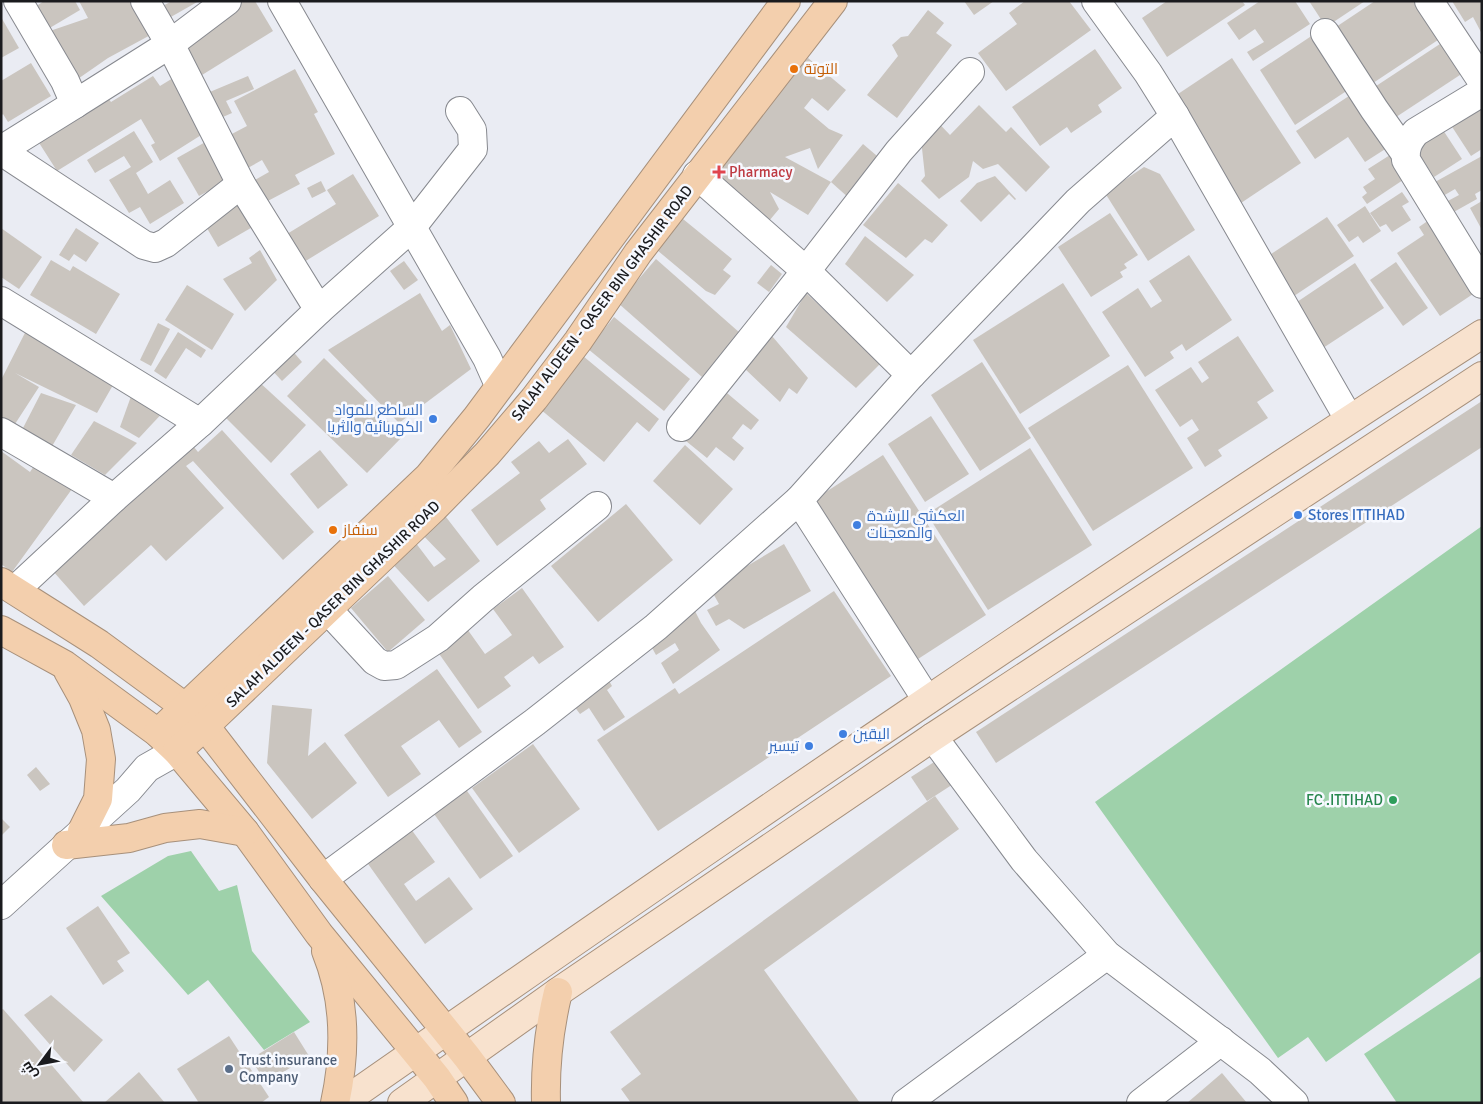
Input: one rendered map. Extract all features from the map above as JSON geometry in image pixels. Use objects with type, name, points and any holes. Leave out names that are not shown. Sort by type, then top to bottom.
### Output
[{"type":"highway","name":"SALAH ALDEEN - QASER BIN GHASHIR ROAD","points":[[168,742],[185,707],[428,477],[477,417],[786,1]]},
{"type":"highway","name":"SALAH ALDEEN - QASER BIN GHASHIR ROAD","points":[[168,742],[205,726],[434,508],[487,454],[534,399],[578,341],[638,253],[833,1]]},
{"type":"highway","points":[[8,586],[99,644],[185,707],[205,726],[324,879],[446,1030],[501,1103]]},
{"type":"highway","points":[[1,630],[65,665],[168,742],[245,832],[319,934],[437,1078],[454,1103]]},
{"type":"highway","points":[[65,665],[83,698],[96,730],[101,759],[98,799],[74,838]]},
{"type":"highway","points":[[74,838],[129,838],[165,828],[200,824],[245,832]]},
{"type":"highway","points":[[319,934],[336,980],[343,1020],[343,1050],[340,1080],[335,1103]]},
{"type":"highway","points":[[546,1103],[547,1049],[558,992]]},
{"type":"main road","points":[[342,1103],[927,700],[1349,419],[1482,334]]},
{"type":"main road","points":[[402,1103],[558,992],[933,736],[1482,376]]},
{"type":"street","points":[[18,1],[65,81],[75,104]]},
{"type":"street","points":[[145,1],[170,44],[241,184],[319,310]]},
{"type":"street","points":[[227,1],[170,44],[1,151],[144,245],[156,248],[166,244],[241,184]]},
{"type":"street","points":[[282,1],[487,358],[499,385]]},
{"type":"street","points":[[1096,1],[1148,73],[1349,419]]},
{"type":"street","points":[[1429,1],[1482,81]]},
{"type":"street","points":[[1325,33],[1405,153]]},
{"type":"street","points":[[681,427],[899,151],[970,72]]},
{"type":"street","points":[[1482,92],[1416,132],[1410,138],[1405,153],[1406,160],[1482,284]]},
{"type":"street","points":[[8,586],[114,498],[200,423],[319,310],[412,227],[473,149],[472,130],[460,111]]},
{"type":"street","points":[[324,879],[535,722],[656,627],[799,500],[910,375],[1078,201],[1174,116]]},
{"type":"street","points":[[697,175],[806,271],[910,375]]},
{"type":"street","points":[[1,301],[200,423]]},
{"type":"street","points":[[1,432],[114,498]]},
{"type":"street","points":[[799,500],[927,700]]},
{"type":"street","points":[[327,609],[375,661],[384,666],[396,665],[438,638],[497,586],[598,506]]},
{"type":"street","points":[[933,736],[1024,860],[1107,956],[1260,1071],[1294,1103]]},
{"type":"street","points":[[1,905],[128,790],[168,742]]},
{"type":"street","points":[[906,1103],[1107,956]]},
{"type":"street","points":[[1141,1103],[1220,1041]]},
{"type":"green space","points":[[1482,526],[1482,951],[1326,1062],[1308,1037],[1278,1058],[1095,802]]},
{"type":"green space","points":[[191,851],[219,891],[237,885],[252,951],[310,1022],[264,1050],[208,980],[188,995],[101,896],[168,856]]},
{"type":"green space","points":[[1482,976],[1482,1103],[1397,1103],[1364,1054]]},
{"type":"building","points":[[44,1],[75,1],[80,10],[48,29],[35,7]]},
{"type":"building","points":[[79,1],[137,1],[156,32],[108,58],[72,83],[44,33],[88,18]]},
{"type":"building","points":[[172,1],[199,1],[162,22],[155,10]]},
{"type":"building","points":[[236,1],[255,1],[273,31],[202,75],[183,45]]},
{"type":"building","points":[[964,1],[994,1],[974,15]]},
{"type":"building","points":[[1025,1],[1069,1],[1091,30],[1006,91],[978,53],[1017,24],[1009,13]]},
{"type":"building","points":[[1167,1],[1242,1],[1245,5],[1167,57],[1142,18]]},
{"type":"building","points":[[1260,1],[1295,1],[1310,24],[1253,61],[1247,52],[1264,42],[1255,29],[1239,40],[1227,23]]},
{"type":"building","points":[[1309,1],[1365,1],[1326,27]]},
{"type":"building","points":[[1375,1],[1421,1],[1444,36],[1364,89],[1327,33]]},
{"type":"building","points":[[1452,1],[1482,1],[1482,34],[1473,17],[1465,22]]},
{"type":"building","points":[[928,10],[944,23],[936,33],[952,45],[897,118],[867,95],[898,56],[892,45],[901,37],[908,36]]},
{"type":"building","points":[[1,17],[19,48],[1,58]]},
{"type":"building","points":[[1316,33],[1351,88],[1295,125],[1260,70]]},
{"type":"building","points":[[1443,42],[1463,73],[1387,123],[1367,92]]},
{"type":"building","points":[[1095,49],[1122,88],[1098,105],[1102,112],[1071,133],[1067,127],[1040,146],[1012,107]]},
{"type":"building","points":[[808,58],[846,90],[828,111],[812,98],[804,108],[829,129],[843,135],[818,169],[810,148],[785,157],[831,182],[808,215],[770,192],[779,209],[764,227],[706,178]]},
{"type":"building","points":[[1232,58],[1301,163],[1241,203],[1172,98]]},
{"type":"building","points":[[31,63],[51,96],[8,122],[3,114],[1,116],[1,81]]},
{"type":"building","points":[[295,69],[318,112],[314,114],[335,154],[295,175],[300,184],[264,203],[253,181],[269,172],[262,160],[246,169],[228,136],[247,126],[234,101]]},
{"type":"building","points":[[153,76],[160,86],[173,78],[206,132],[160,161],[151,145],[155,143],[141,119],[57,171],[36,138],[106,95],[111,102]]},
{"type":"building","points":[[248,76],[254,89],[226,101],[232,113],[216,120],[205,94]]},
{"type":"building","points":[[1355,92],[1390,146],[1365,162],[1348,137],[1315,159],[1296,131]]},
{"type":"building","points":[[1482,97],[1482,149],[1471,156],[1447,119]]},
{"type":"building","points":[[979,105],[1006,132],[1011,127],[1050,167],[1026,192],[998,164],[983,169],[973,161],[969,177],[939,199],[921,181],[925,176],[919,121],[928,112],[950,135]]},
{"type":"building","points":[[1443,130],[1462,159],[1434,177],[1415,148]]},
{"type":"building","points":[[134,131],[153,162],[136,173],[148,194],[170,180],[184,203],[150,224],[140,207],[129,213],[109,180],[131,167],[124,156],[95,173],[87,160]]},
{"type":"building","points":[[209,140],[231,179],[199,196],[177,158]]},
{"type":"building","points":[[863,144],[883,161],[850,199],[831,182]]},
{"type":"building","points":[[1390,155],[1406,178],[1367,204],[1362,197],[1367,193],[1363,187],[1375,179],[1368,169]]},
{"type":"building","points":[[1482,156],[1482,190],[1475,194],[1477,199],[1452,213],[1446,202],[1459,195],[1455,189],[1443,196],[1435,182]]},
{"type":"building","points":[[1144,167],[1160,174],[1195,230],[1148,261],[1105,193]]},
{"type":"building","points":[[353,174],[379,216],[304,262],[287,234],[336,204],[327,190]]},
{"type":"building","points":[[995,176],[1016,199],[1009,194],[981,222],[960,201],[977,183]]},
{"type":"building","points":[[321,181],[326,191],[312,198],[307,188]]},
{"type":"building","points":[[898,183],[948,225],[932,243],[925,239],[906,258],[863,225]]},
{"type":"building","points":[[1402,192],[1409,202],[1402,206],[1411,220],[1392,232],[1386,224],[1380,227],[1370,213]]},
{"type":"building","points":[[239,196],[256,225],[218,247],[201,218]]},
{"type":"building","points":[[1482,201],[1482,230],[1470,208]]},
{"type":"building","points":[[1365,206],[1381,231],[1363,243],[1358,236],[1349,242],[1337,225]]},
{"type":"building","points":[[1110,213],[1138,255],[1124,264],[1127,268],[1120,272],[1123,277],[1091,297],[1058,247]]},
{"type":"building","points":[[1327,217],[1354,256],[1294,296],[1268,256]]},
{"type":"building","points":[[683,219],[732,259],[723,270],[731,276],[715,295],[706,291],[657,250]]},
{"type":"building","points":[[1429,220],[1476,292],[1440,316],[1397,253],[1424,235],[1419,227]]},
{"type":"building","points":[[1,228],[42,257],[19,289],[1,277]]},
{"type":"building","points":[[76,228],[99,243],[86,262],[74,254],[69,261],[59,255]]},
{"type":"building","points":[[865,236],[914,275],[887,302],[845,264]]},
{"type":"building","points":[[260,250],[277,280],[245,311],[223,279],[252,263],[249,258]]},
{"type":"building","points":[[1189,255],[1232,320],[1186,351],[1182,344],[1170,352],[1174,358],[1145,377],[1102,312],[1138,288],[1151,308],[1162,301],[1149,281]]},
{"type":"building","points":[[656,259],[740,333],[702,377],[618,303]]},
{"type":"building","points":[[51,260],[70,271],[73,266],[120,294],[96,334],[30,295]]},
{"type":"building","points":[[404,261],[418,280],[404,290],[390,271]]},
{"type":"building","points":[[1396,262],[1428,308],[1403,326],[1370,280]]},
{"type":"building","points":[[1355,263],[1384,308],[1323,348],[1294,304]]},
{"type":"building","points":[[771,265],[782,274],[769,292],[757,283]]},
{"type":"building","points":[[1063,283],[1110,356],[1020,414],[973,340]]},
{"type":"building","points":[[187,285],[234,314],[212,350],[165,320]]},
{"type":"building","points":[[420,293],[442,331],[450,325],[471,369],[399,423],[328,350]]},
{"type":"building","points":[[806,293],[881,363],[856,388],[786,327]]},
{"type":"building","points":[[614,317],[690,379],[664,411],[588,349]]},
{"type":"building","points":[[158,323],[170,329],[151,366],[140,360]]},
{"type":"building","points":[[29,325],[117,378],[97,413],[15,373],[39,387],[15,424],[1,417],[1,380]]},
{"type":"building","points":[[178,332],[206,350],[201,358],[186,348],[166,379],[154,371]]},
{"type":"building","points":[[772,336],[808,378],[797,394],[789,388],[780,402],[744,368]]},
{"type":"building","points":[[1238,336],[1274,391],[1257,402],[1268,418],[1218,450],[1222,456],[1205,467],[1187,438],[1199,430],[1192,419],[1180,427],[1155,390],[1191,367],[1202,383],[1209,378],[1198,362]]},
{"type":"building","points":[[290,348],[302,362],[282,381],[269,367]]},
{"type":"building","points":[[583,356],[659,419],[649,432],[637,422],[604,462],[540,409]]},
{"type":"building","points":[[324,358],[403,436],[367,473],[287,396]]},
{"type":"building","points":[[982,362],[1031,438],[980,471],[931,395]]},
{"type":"building","points":[[1128,365],[1193,468],[1093,531],[1028,428]]},
{"type":"building","points":[[258,381],[306,425],[271,463],[225,417]]},
{"type":"building","points":[[134,388],[167,408],[139,438],[120,427]]},
{"type":"building","points":[[721,388],[759,420],[751,430],[743,424],[732,438],[744,448],[734,461],[716,447],[707,458],[681,437]]},
{"type":"building","points":[[41,393],[76,405],[51,448],[23,428]]},
{"type":"building","points":[[1482,401],[1482,447],[996,763],[976,732]]},
{"type":"building","points":[[931,416],[969,474],[925,502],[888,444]]},
{"type":"building","points":[[94,421],[137,443],[105,475],[71,455]]},
{"type":"building","points":[[222,430],[314,532],[283,560],[193,461],[186,466],[224,508],[166,561],[151,545],[84,606],[52,570],[189,441],[198,452]]},
{"type":"building","points":[[568,439],[587,464],[540,500],[546,509],[497,546],[471,510],[520,473],[511,462],[539,441],[549,453]]},
{"type":"building","points":[[685,445],[733,489],[700,525],[653,481]]},
{"type":"building","points":[[1030,448],[1092,545],[988,610],[927,514]]},
{"type":"building","points":[[320,450],[348,485],[318,509],[290,474]]},
{"type":"building","points":[[1,451],[30,472],[36,463],[72,489],[12,572],[1,564]]},
{"type":"building","points":[[883,455],[986,615],[918,659],[815,499]]},
{"type":"building","points":[[626,504],[673,560],[598,622],[551,566]]},
{"type":"building","points":[[439,508],[480,561],[428,602],[386,557],[409,534],[434,567],[446,559],[417,529]]},
{"type":"building","points":[[784,544],[811,591],[744,629],[729,619],[716,626],[707,610],[719,604],[710,588]]},
{"type":"building","points":[[388,576],[425,620],[388,652],[351,608]]},
{"type":"building","points":[[522,588],[564,647],[539,664],[533,656],[504,677],[511,686],[478,709],[435,648],[465,626],[485,654],[512,635],[493,609]]},
{"type":"building","points":[[834,591],[891,676],[658,831],[597,740],[675,688],[679,694]]},
{"type":"building","points":[[691,603],[701,623],[720,650],[673,684],[661,663],[679,650],[675,643],[656,655],[646,637]]},
{"type":"building","points":[[437,669],[482,732],[459,748],[439,720],[401,746],[421,774],[388,797],[344,735]]},
{"type":"building","points":[[607,677],[612,686],[607,690],[625,717],[604,731],[589,708],[580,714],[571,702]]},
{"type":"building","points":[[272,705],[312,709],[308,756],[325,742],[357,783],[312,819],[267,763]]},
{"type":"building","points":[[533,744],[580,809],[519,853],[472,788]]},
{"type":"building","points":[[945,755],[961,779],[927,801],[911,777]]},
{"type":"building","points":[[36,767],[50,784],[40,791],[27,775]]},
{"type":"building","points":[[465,788],[513,856],[480,879],[432,811]]},
{"type":"building","points":[[935,796],[959,829],[764,970],[860,1103],[631,1103],[621,1089],[641,1074],[610,1032]]},
{"type":"building","points":[[1,818],[10,827],[1,836]]},
{"type":"building","points":[[411,829],[435,862],[404,884],[416,901],[449,877],[473,909],[425,944],[366,861]]},
{"type":"building","points":[[98,906],[130,953],[117,961],[124,971],[103,985],[66,928]]},
{"type":"building","points":[[51,995],[103,1040],[74,1072],[24,1015]]},
{"type":"building","points":[[3,1009],[84,1103],[1,1103],[1,1010]]},
{"type":"building","points":[[294,1032],[309,1056],[266,1083],[251,1059]]},
{"type":"building","points":[[229,1036],[269,1097],[261,1103],[199,1103],[177,1069]]},
{"type":"building","points":[[139,1072],[165,1103],[104,1103]]},
{"type":"building","points":[[1222,1073],[1247,1103],[1187,1103]]},
{"type":"place","name":"التوتة","points":[[794,69]]},
{"type":"place","name":"Pharmacy","points":[[719,172]]},
{"type":"place","name":"الساطع للمواد الكهربائية والثريا","points":[[433,419]]},
{"type":"place","name":"Stores ITTIHAD","points":[[1298,515]]},
{"type":"place","name":"العكشي للرشدة والمعجنات","points":[[857,525]]},
{"type":"place","name":"سنفاز","points":[[333,530]]},
{"type":"place","name":"اليقين","points":[[843,734]]},
{"type":"place","name":"تيسير","points":[[809,746]]},
{"type":"place","name":"FC .ITTIHAD","points":[[1393,800]]},
{"type":"place","name":"Trust insurance Company","points":[[229,1069]]}]
